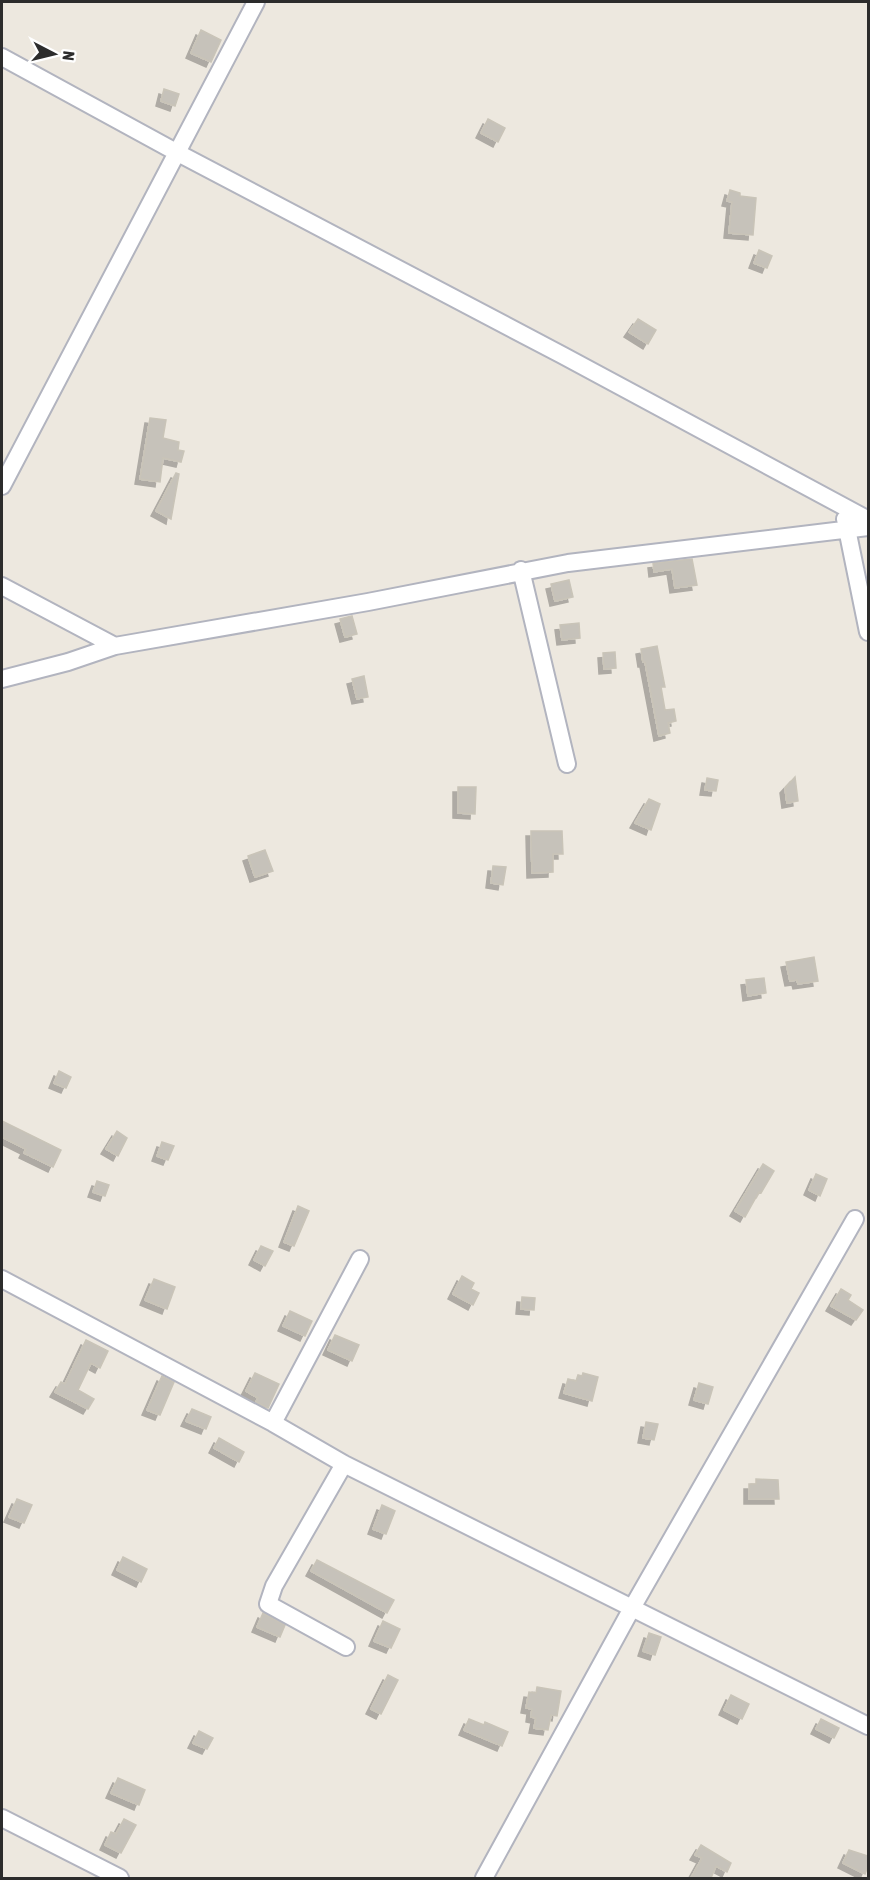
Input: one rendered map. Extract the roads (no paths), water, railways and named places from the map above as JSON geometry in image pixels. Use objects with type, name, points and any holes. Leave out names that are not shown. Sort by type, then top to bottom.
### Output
[{"type":"street","points":[[2,486],[256,2]]},
{"type":"street","points":[[2,57],[176,152],[552,349],[844,506],[862,523],[868,632]]},
{"type":"street","points":[[2,679],[68,662],[115,646],[368,602],[521,570],[862,523]]},
{"type":"street","points":[[521,570],[567,764]]},
{"type":"street","points":[[2,586],[115,646]]},
{"type":"street","points":[[484,1878],[632,1608],[855,1219]]},
{"type":"street","points":[[273,1423],[360,1259]]},
{"type":"street","points":[[2,1279],[273,1423],[344,1464],[868,1726]]},
{"type":"street","points":[[344,1464],[274,1586],[268,1604],[346,1647]]},
{"type":"street","points":[[2,1818],[120,1878]]}]
